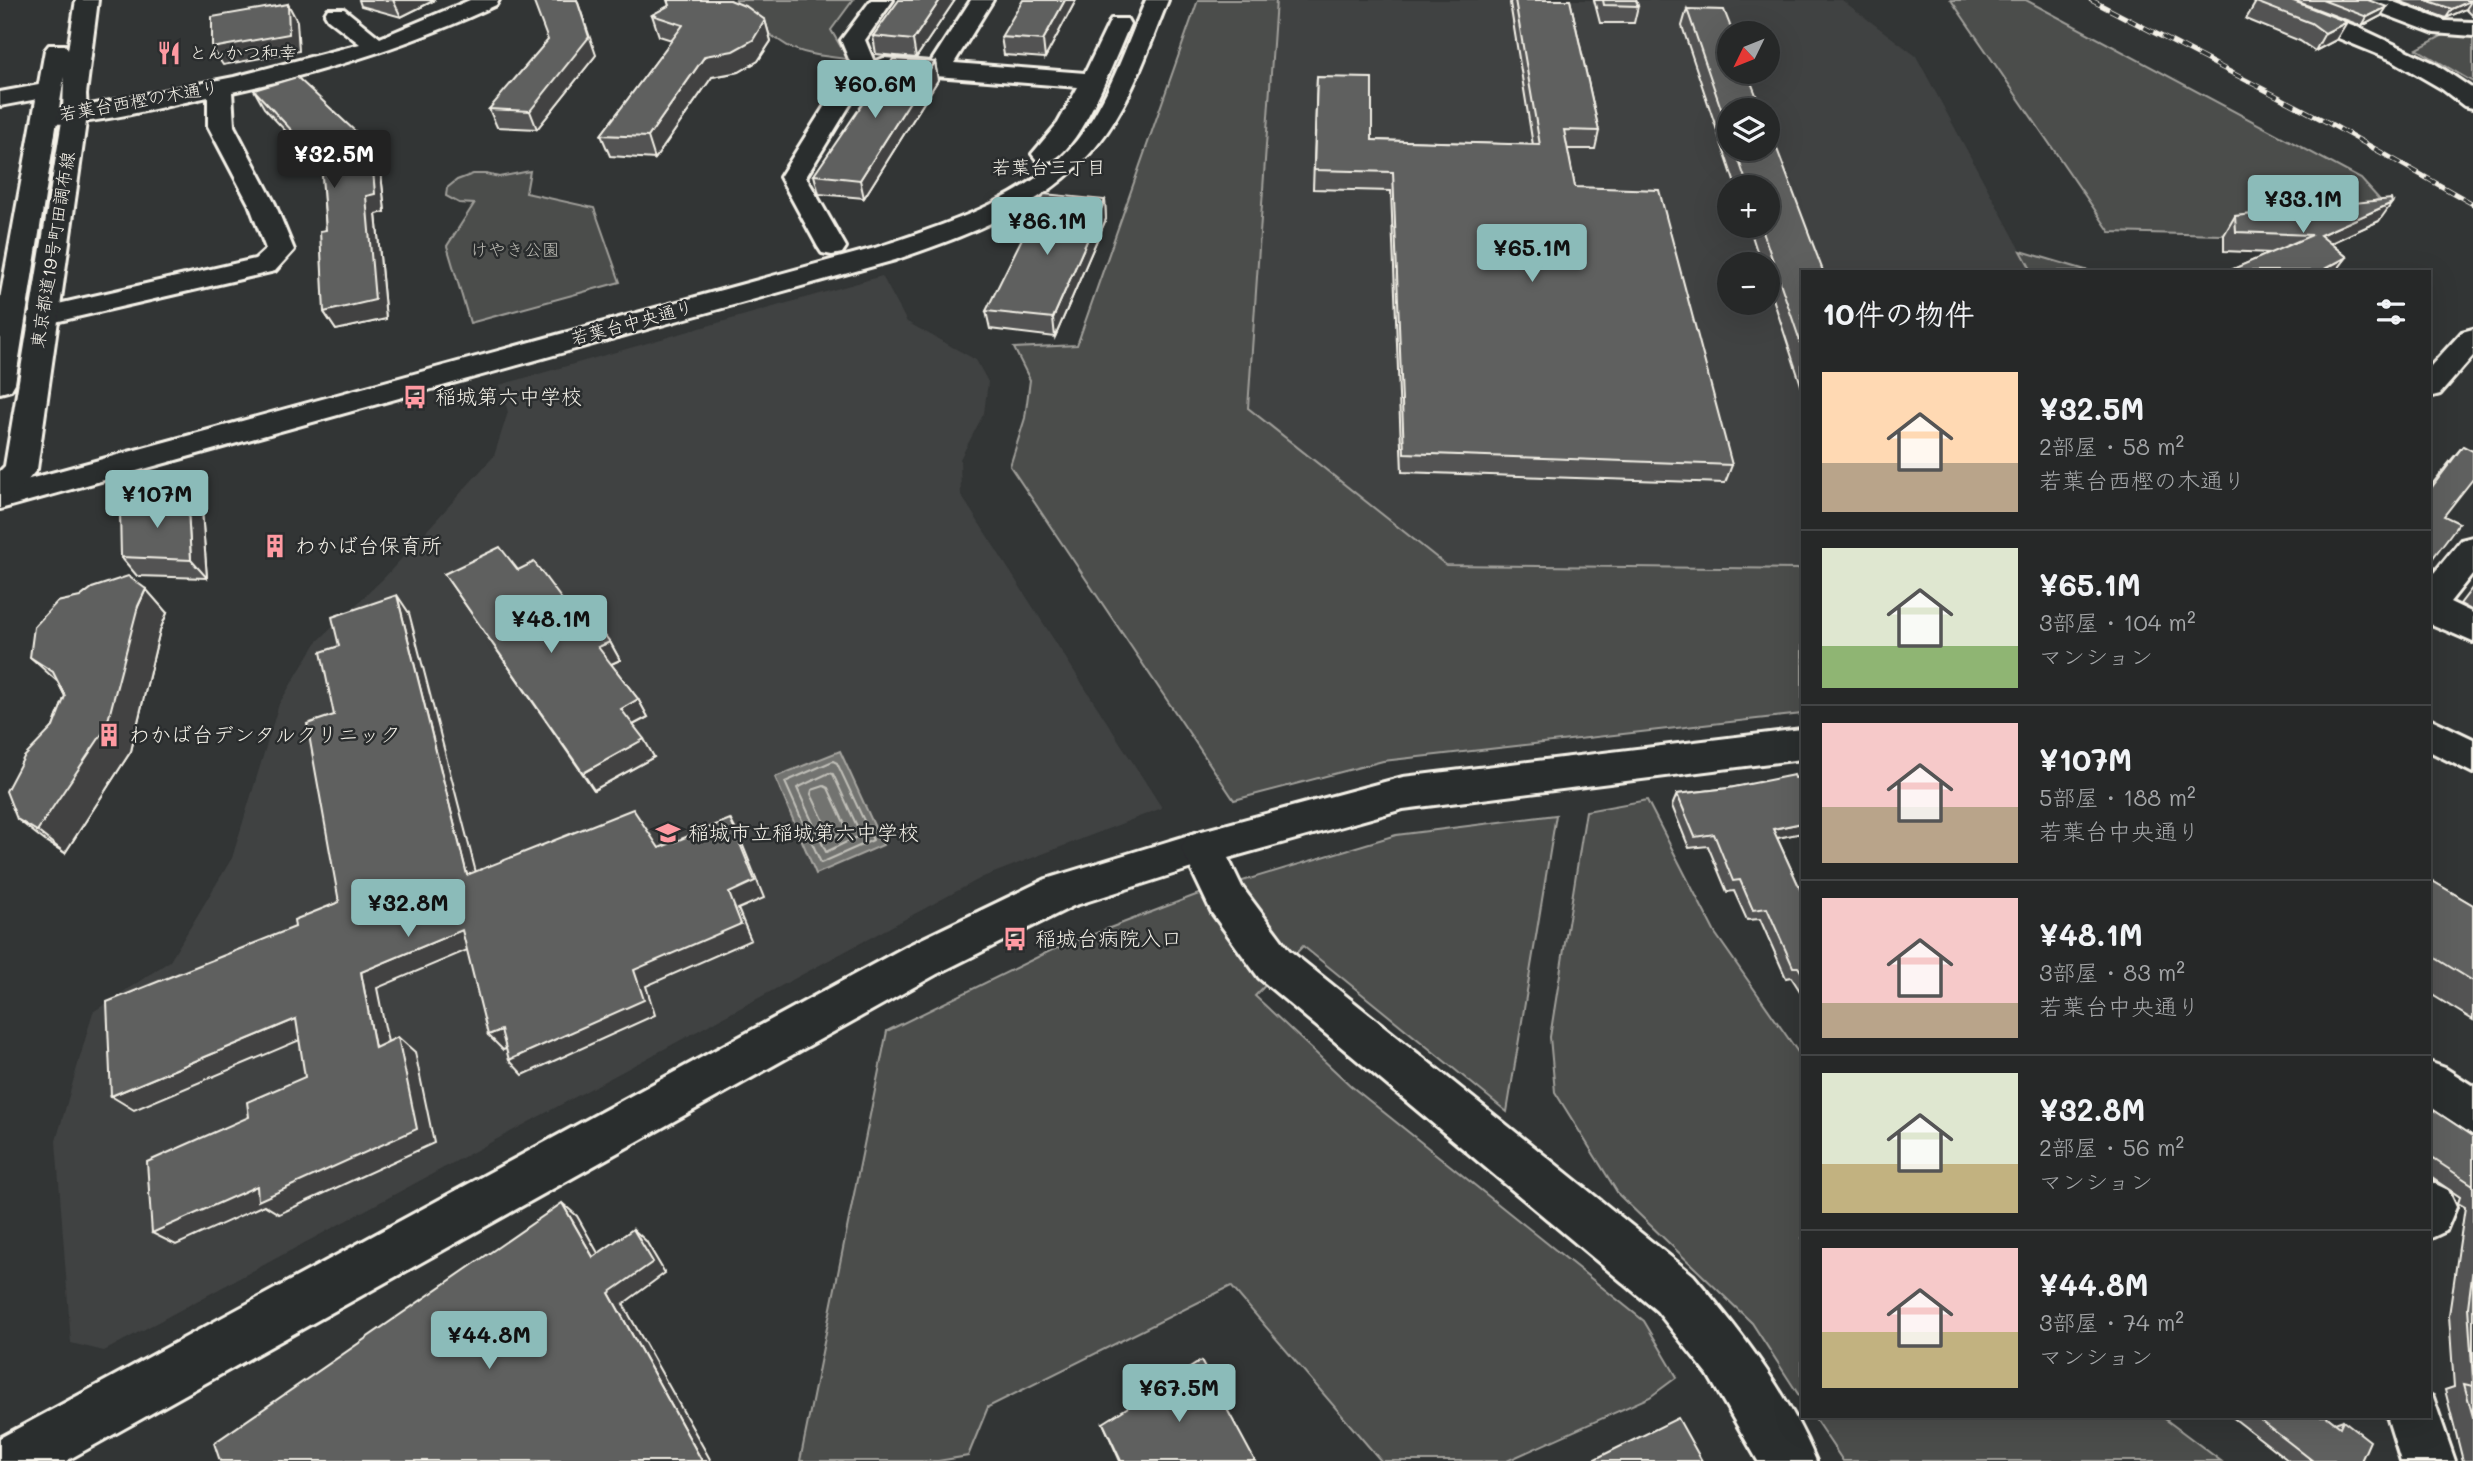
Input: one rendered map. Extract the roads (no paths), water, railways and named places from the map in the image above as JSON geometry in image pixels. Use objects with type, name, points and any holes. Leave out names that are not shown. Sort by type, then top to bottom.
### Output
[{"type":"street","name":"東京都道19号町田調布線","points":[[0,383],[65,0]]},
{"type":"street","name":"東京都道19号町田調布線","points":[[10,472],[42,316],[75,110],[74,94],[87,0]]},
{"type":"street","name":"若葉台西樫の木通り","points":[[46,117],[295,64],[363,44],[430,18],[466,0]]},
{"type":"street","name":"若葉台西樫の木通り","points":[[75,110],[220,88],[348,58],[424,31],[488,0]]},
{"type":"street","points":[[863,64],[853,40],[882,0]]},
{"type":"street","points":[[939,68],[982,0]]},
{"type":"street","name":"若葉台中央通り","points":[[10,472],[914,225],[963,206],[1000,187],[1054,146],[1074,116],[1130,0]]},
{"type":"street","name":"若葉台中央通り","points":[[0,498],[885,254],[968,225],[1038,187],[1081,149],[1104,120],[1157,0]]},
{"type":"street","points":[[2266,0],[2395,52],[2428,70],[2473,101]]},
{"type":"street","points":[[2368,0],[2442,28],[2473,29]]},
{"type":"street","points":[[329,17],[363,44]]},
{"type":"street","points":[[863,64],[1091,81]]},
{"type":"street","points":[[832,247],[793,177],[863,64]]},
{"type":"street","points":[[42,316],[265,265],[280,250],[262,204],[221,126],[220,88]]},
{"type":"street","points":[[0,99],[50,90]]},
{"type":"street","points":[[2431,385],[2473,338]]},
{"type":"street","points":[[0,491],[10,472]]},
{"type":"street","points":[[2431,603],[2473,549]]},
{"type":"street","points":[[2431,607],[2473,629]]},
{"type":"street","points":[[2431,734],[2473,757]]},
{"type":"street","points":[[12,1461],[922,960],[1061,892],[1202,848],[1403,793],[1801,744]]},
{"type":"street","points":[[1202,848],[1227,900],[1274,964],[1675,1293],[1727,1356],[1790,1461]]},
{"type":"street","points":[[2431,1085],[2473,1113]]},
{"type":"street","points":[[2415,1418],[2428,1461]]},
{"type":"water","points":[[840,751],[883,845],[816,874],[775,777]]},
{"type":"railway","points":[[2091,0],[2327,122],[2473,204]]},
{"type":"place","name":"とんかつ和幸","points":[[169,53]]},
{"type":"place","name":"稲城第六中学校","points":[[415,397]]},
{"type":"place","name":"わかば台保育所","points":[[275,546]]},
{"type":"place","name":"わかば台デンタルクリニック","points":[[109,735]]},
{"type":"place","name":"稲城市立稲城第六中学校","points":[[668,833]]},
{"type":"place","name":"稲城台病院入口","points":[[1015,939]]},
{"type":"district","name":"若葉台三丁目","points":[[1049,167]]},
{"type":"park label","name":"けやき公園","points":[[515,250]]}]
